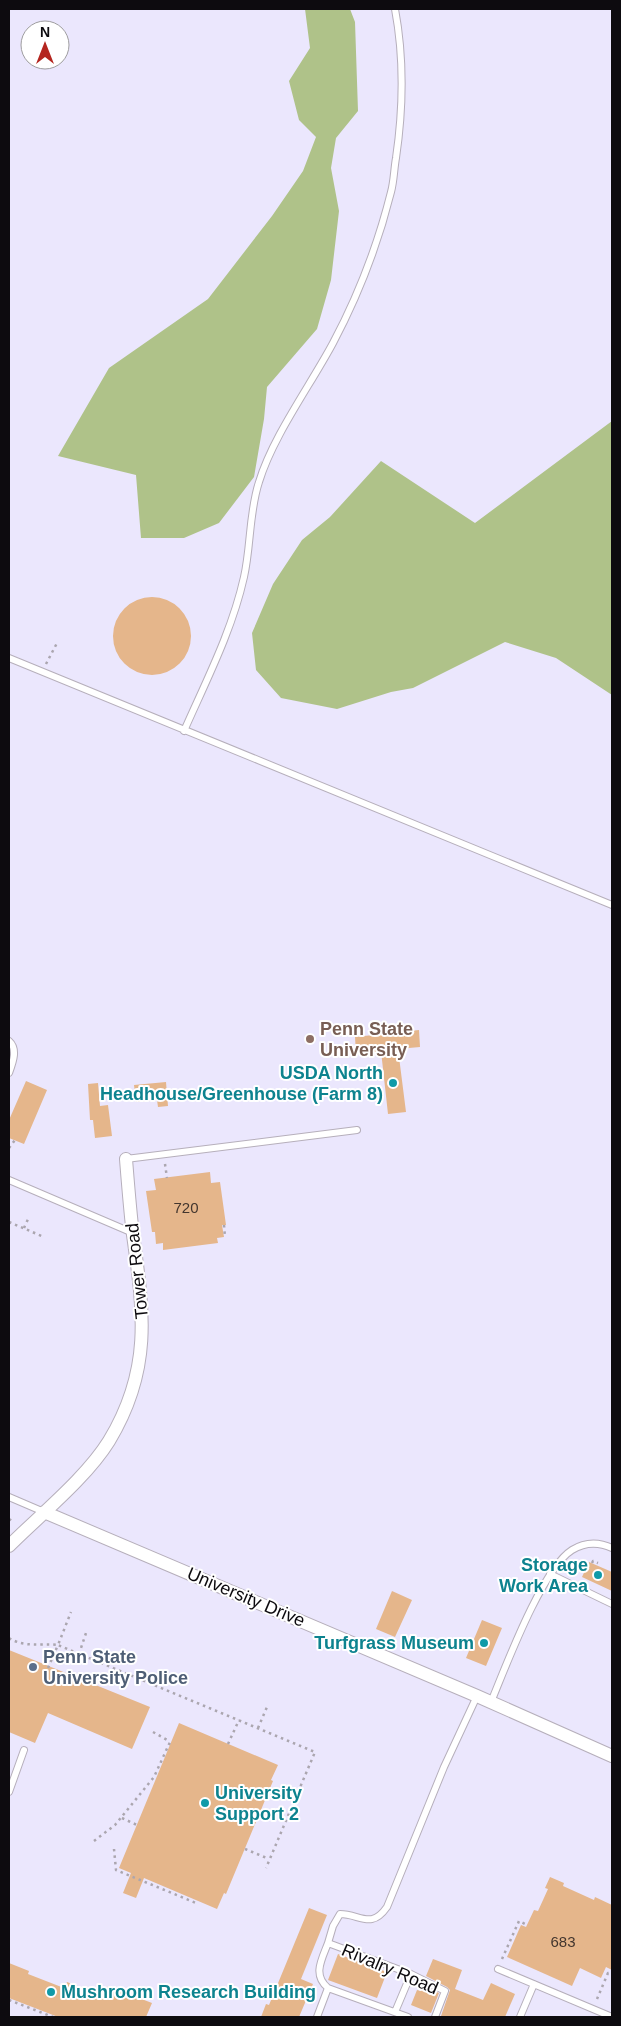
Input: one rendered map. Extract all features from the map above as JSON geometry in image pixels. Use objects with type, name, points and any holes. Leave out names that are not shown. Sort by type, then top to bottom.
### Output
[{"type":"street","name":"Tower Road","points":[[9,1546],[66,1492],[108,1443],[126,1406],[135,1381],[143,1329],[142,1302],[126,1159]]},
{"type":"street","name":"University Drive","points":[[44,1512],[477,1696],[612,1756]]},
{"type":"lane","points":[[184,731],[236,606],[244,577],[258,483],[268,458],[333,343],[355,297],[369,262],[392,191],[400,121],[401,90],[400,48],[395,9]]},
{"type":"lane","points":[[9,658],[612,905]]},
{"type":"lane","points":[[9,1041],[12,1044],[14,1054],[9,1072]]},
{"type":"lane","points":[[126,1159],[357,1130]]},
{"type":"lane","points":[[9,1180],[133,1233]]},
{"type":"lane","points":[[9,1497],[44,1512]]},
{"type":"lane","points":[[490,1702],[535,1602],[558,1562],[572,1550],[585,1544],[603,1544],[612,1548]]},
{"type":"lane","points":[[550,1574],[612,1604]]},
{"type":"lane","points":[[328,1943],[340,1914],[372,1920],[378,1917],[387,1907],[444,1766],[477,1696]]},
{"type":"lane","points":[[9,1792],[24,1750]]},
{"type":"lane","name":"Rivalry Road","points":[[328,1988],[318,1977],[328,1943],[411,1974],[446,1991],[435,2017]]},
{"type":"lane","points":[[498,1969],[612,2017]]},
{"type":"lane","points":[[395,2012],[411,1974]]},
{"type":"lane","points":[[520,2017],[534,1984]]},
{"type":"lane","points":[[317,2017],[328,1988],[408,2017]]},
{"type":"path","points":[[42,672],[57,643]]},
{"type":"path","points":[[9,1148],[16,1140]]},
{"type":"path","points":[[164,1154],[167,1178]]},
{"type":"path","points":[[24,1228],[29,1217]]},
{"type":"path","points":[[9,1222],[44,1237]]},
{"type":"path","points":[[224,1225],[225,1237]]},
{"type":"path","points":[[9,1519],[16,1522]]},
{"type":"path","points":[[592,1563],[593,1561],[598,1563]]},
{"type":"path","points":[[48,1668],[71,1612]]},
{"type":"path","points":[[79,1654],[86,1633]]},
{"type":"path","points":[[9,1638],[26,1645],[58,1645],[315,1752],[266,1868]]},
{"type":"path","points":[[258,1728],[267,1707]]},
{"type":"path","points":[[228,1744],[239,1720]]},
{"type":"path","points":[[94,1841],[122,1818],[157,1773],[170,1742],[153,1732]]},
{"type":"path","points":[[122,1818],[137,1825]]},
{"type":"path","points":[[114,1849],[116,1870],[196,1903],[198,1901]]},
{"type":"path","points":[[245,1849],[269,1859]]},
{"type":"path","points":[[498,1969],[519,1921],[527,1925]]},
{"type":"path","points":[[597,2000],[608,1973],[612,1975]]},
{"type":"path","points":[[14,1997],[11,2001],[53,2017]]},
{"type":"shaded area","name":"Penn State University","points":[[9,9],[612,9],[612,2017],[9,2017]]},
{"type":"green space","points":[[305,9],[350,9],[355,22],[358,111],[336,138],[331,168],[339,211],[331,280],[317,329],[267,387],[264,419],[254,477],[219,523],[184,538],[141,538],[136,475],[58,456],[109,368],[208,299],[272,216],[303,171],[316,137],[299,120],[289,81],[310,48]]},
{"type":"green space","points":[[612,421],[612,695],[556,658],[505,642],[413,688],[391,692],[337,709],[281,698],[256,670],[252,633],[273,584],[302,540],[330,517],[381,461],[475,523]]},
{"type":"building","points":[[152,597],[167,600],[184,614],[188,621],[191,636],[188,651],[174,668],[167,672],[152,675],[137,672],[120,658],[116,651],[113,636],[116,621],[130,604],[137,600]]},
{"type":"building","name":"USDA North Headhouse/Greenhouse (Farm 8)","points":[[419,1030],[420,1047],[398,1049],[406,1112],[388,1114],[381,1051],[356,1054],[355,1037]]},
{"type":"building","points":[[26,1081],[47,1090],[24,1144],[9,1138],[9,1120]]},
{"type":"building","points":[[166,1082],[168,1106],[158,1107],[157,1100],[136,1102],[134,1085]]},
{"type":"building","points":[[98,1083],[100,1106],[108,1105],[112,1136],[95,1138],[93,1120],[90,1120],[88,1084]]},
{"type":"building","points":[[210,1172],[211,1183],[220,1182],[226,1225],[222,1225],[224,1237],[217,1238],[218,1243],[163,1250],[163,1243],[156,1244],[155,1232],[152,1232],[146,1191],[156,1190],[154,1179]]},
{"type":"building","name":"Storage Work Area","points":[[589,1562],[612,1572],[612,1591],[582,1577]]},
{"type":"building","points":[[392,1591],[412,1600],[395,1637],[376,1629]]},
{"type":"building","name":"Turfgrass Museum","points":[[482,1620],[502,1628],[486,1666],[466,1658]]},
{"type":"building","points":[[9,1650],[150,1707],[132,1749],[48,1713],[35,1743],[9,1732]]},
{"type":"building","name":"University Support 2","points":[[179,1723],[278,1765],[226,1894],[224,1893],[217,1909],[144,1878],[136,1898],[123,1893],[131,1873],[119,1868]]},
{"type":"building","points":[[550,1877],[564,1883],[563,1886],[594,1900],[595,1897],[612,1905],[612,1970],[606,1967],[601,1978],[580,1968],[572,1986],[507,1957],[521,1925],[526,1927],[534,1910],[538,1911],[548,1889],[545,1888]]},
{"type":"building","points":[[309,1908],[327,1915],[301,1979],[313,1984],[299,2017],[261,2017],[266,2004],[269,2005]]},
{"type":"building","points":[[338,1954],[387,1972],[377,1998],[328,1980]]},
{"type":"building","points":[[433,1959],[462,1970],[455,1989],[483,2000],[491,1983],[515,1994],[505,2017],[441,2016],[450,1990],[426,1976]]},
{"type":"building","name":"Mushroom Research Building","points":[[9,1963],[29,1971],[28,1974],[64,1988],[67,1982],[104,1996],[108,1986],[152,2003],[146,2017],[58,2017],[9,1998]]},
{"type":"building","points":[[423,1986],[439,1993],[431,2013],[411,2005],[417,1990],[421,1991]]},
{"type":"place","name":"Penn State University","points":[[310,1039]]},
{"type":"place","name":"USDA North Headhouse/Greenhouse (Farm 8)","points":[[393,1083]]},
{"type":"place","name":"Storage Work Area","points":[[598,1575]]},
{"type":"place","name":"Turfgrass Museum","points":[[484,1643]]},
{"type":"place","name":"Penn State University Police","points":[[33,1667]]},
{"type":"place","name":"University Support 2","points":[[205,1803]]},
{"type":"place","name":"Mushroom Research Building","points":[[51,1992]]}]
